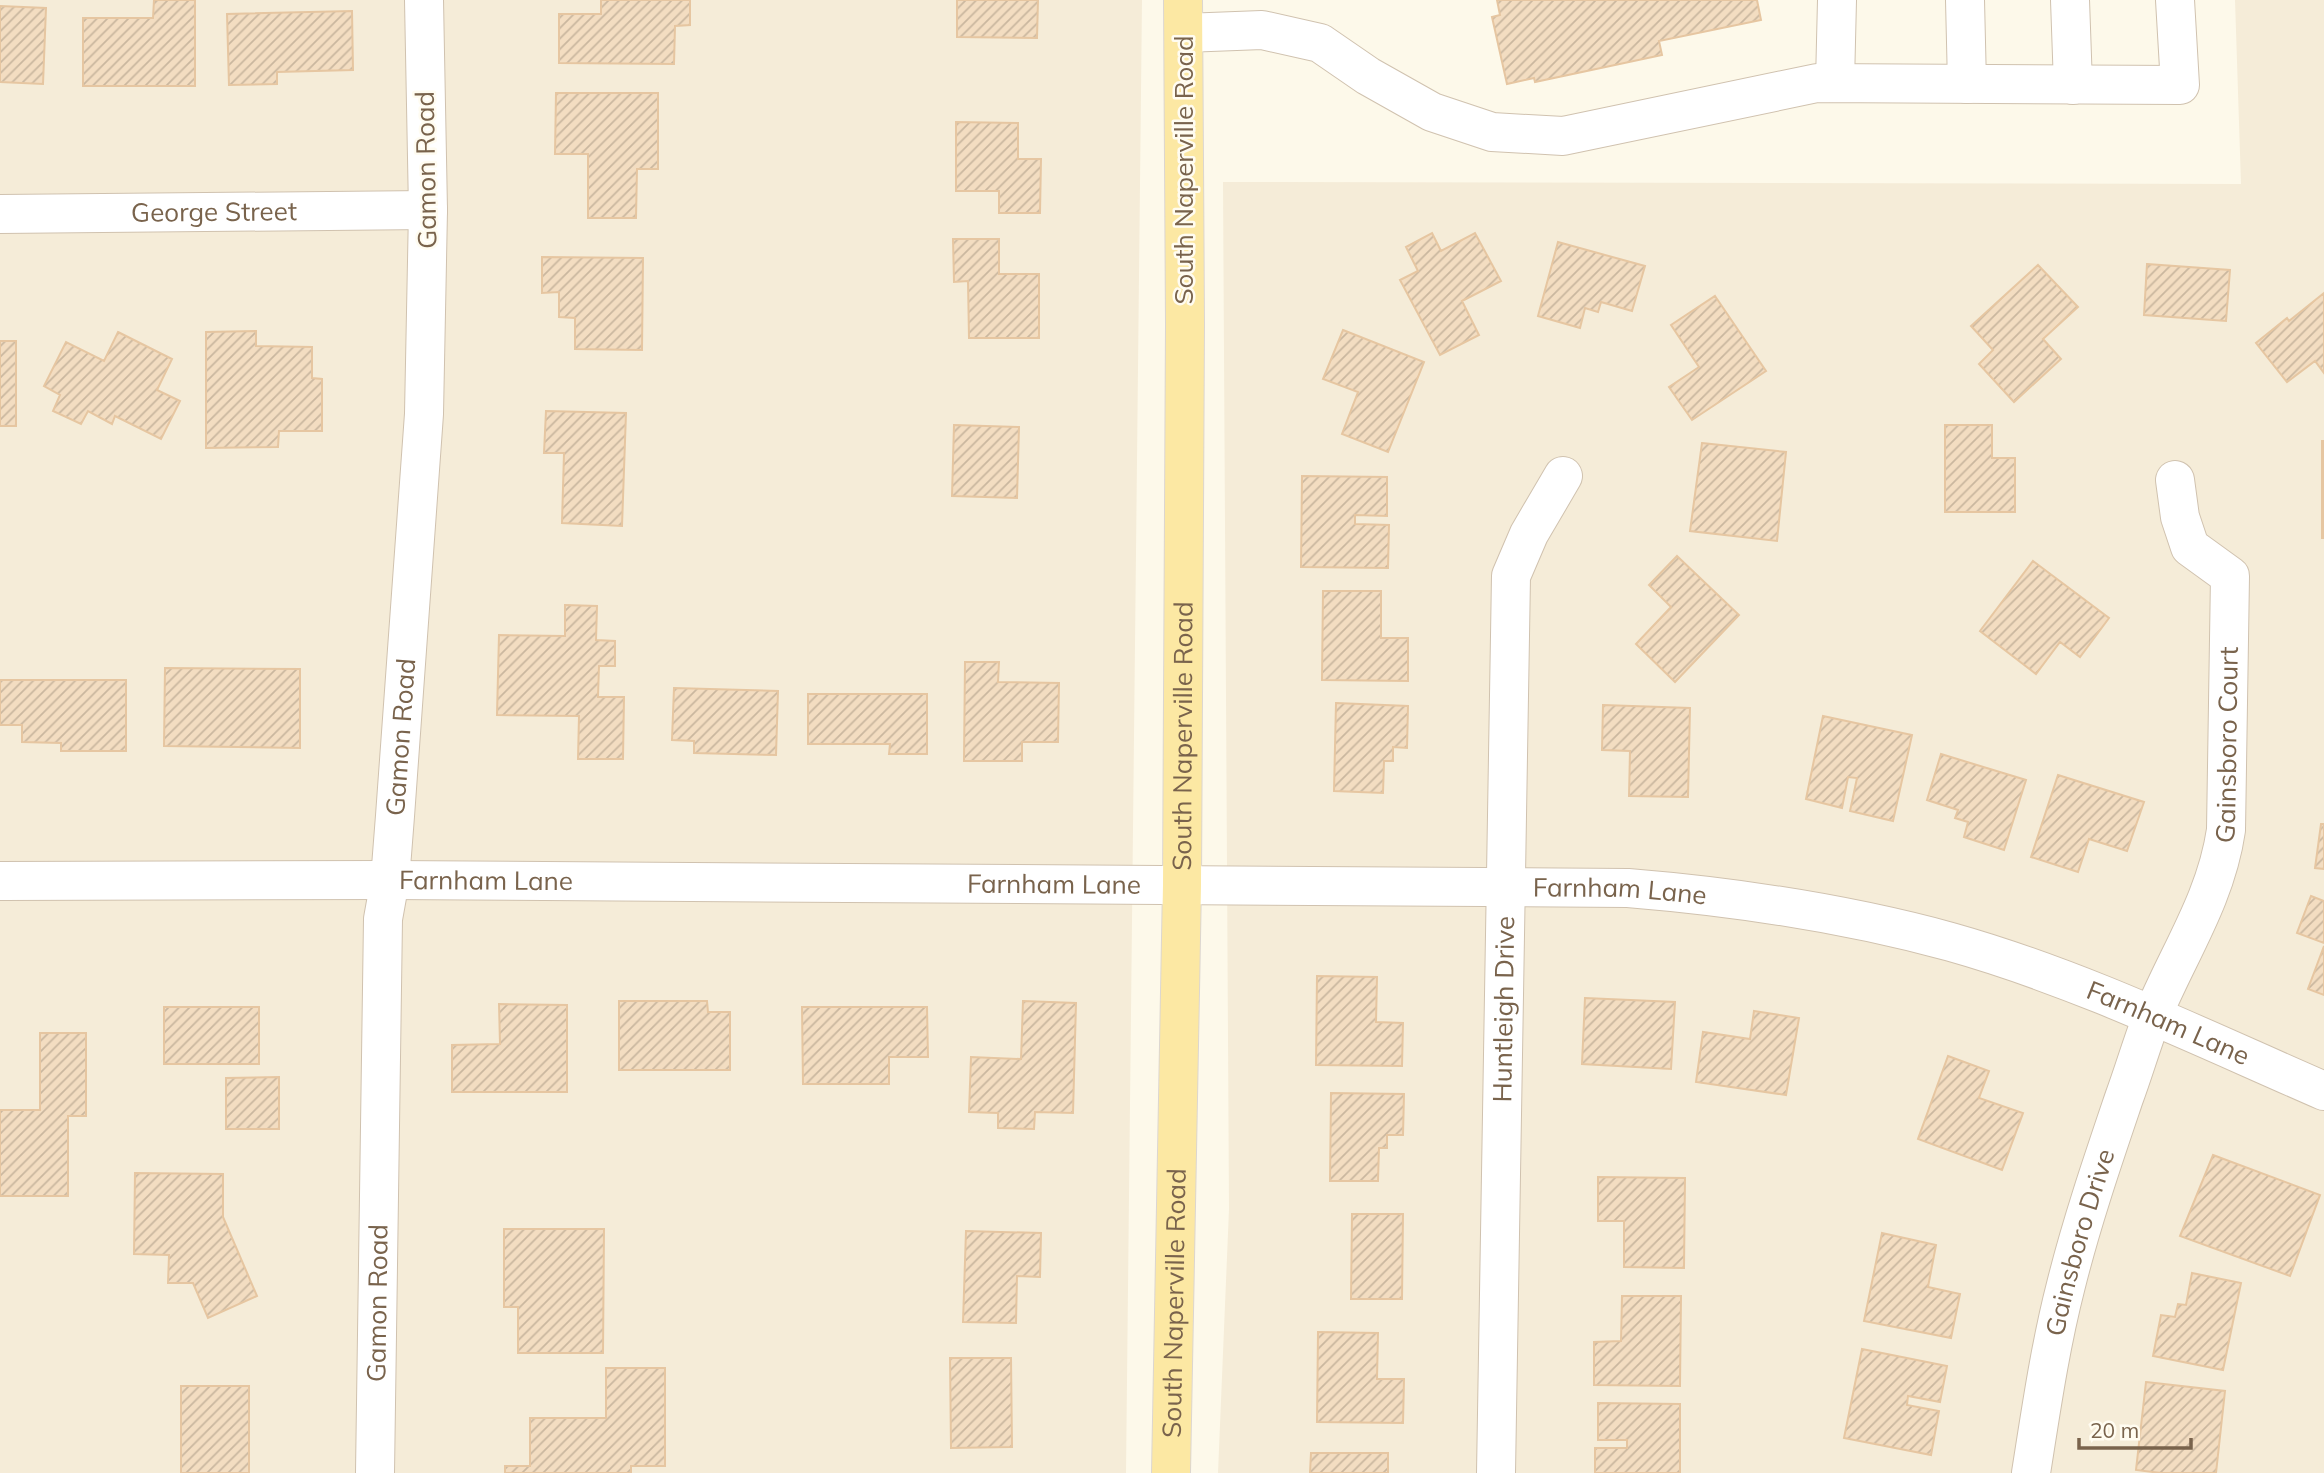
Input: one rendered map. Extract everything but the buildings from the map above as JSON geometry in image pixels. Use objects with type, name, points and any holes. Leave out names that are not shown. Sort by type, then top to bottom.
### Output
[{"type":"main road","name":"South Naperville Road","points":[[1171,1473],[1182,885],[1185,351],[1183,17]]},
{"type":"street","name":"Gamon Road","points":[[375,1473],[383,919],[390,880],[424,414],[428,210],[424,0]]},
{"type":"street","points":[[1835,83],[1837,0]]},
{"type":"street","points":[[1965,0],[1967,84]]},
{"type":"street","points":[[2070,0],[2073,85]]},
{"type":"street","points":[[1183,17],[1320,43],[1368,76],[1432,112],[1492,132],[1563,136],[1817,83],[2180,85],[2175,0]]},
{"type":"street","name":"George Street","points":[[0,214],[428,210]]},
{"type":"street","name":"Huntleigh Drive","points":[[1496,1473],[1511,576],[1530,534],[1563,476]]},
{"type":"street","name":"Gainsboro Court","points":[[2152,1017],[2199,921],[2215,880],[2226,830],[2230,576],[2190,547],[2180,517],[2175,480]]},
{"type":"street","name":"Farnham Lane","points":[[0,881],[390,880],[1506,887],[1641,889],[1704,894],[1829,913],[1951,942],[2031,968],[2324,1091]]},
{"type":"street","name":"Gainsboro Drive","points":[[2031,1473],[2046,1379],[2065,1287],[2093,1187],[2152,1017]]},
{"type":"shaded area","points":[[0,0],[1142,0],[1126,1473],[0,1473]]},
{"type":"shaded area","points":[[2235,0],[2324,0],[2324,1473],[1218,1473],[1229,1209],[1223,182],[2241,184]]}]
